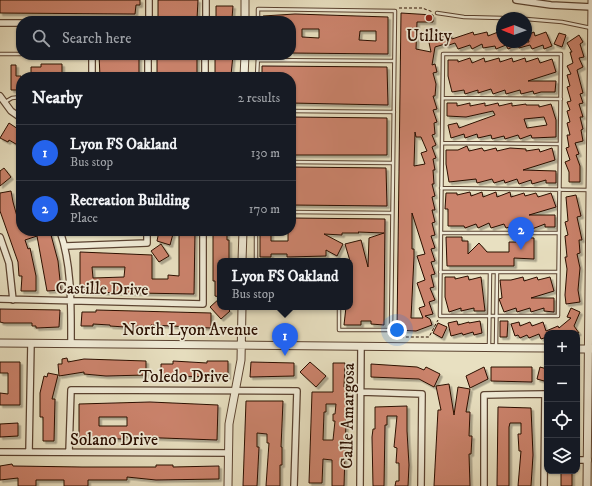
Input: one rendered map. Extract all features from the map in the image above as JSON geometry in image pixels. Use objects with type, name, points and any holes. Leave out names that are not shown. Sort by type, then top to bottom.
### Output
[{"type":"street","points":[[149,0],[149,16]]},
{"type":"street","points":[[206,0],[206,16]]},
{"type":"street","points":[[245,0],[245,16]]},
{"type":"street","points":[[516,0],[551,5],[592,8]]},
{"type":"street","points":[[588,486],[592,0]]},
{"type":"street","points":[[0,23],[16,23]]},
{"type":"street","points":[[91,60],[92,72]]},
{"type":"street","points":[[148,60],[148,72]]},
{"type":"street","points":[[205,60],[205,72]]},
{"type":"street","points":[[244,72],[245,60]]},
{"type":"street","points":[[0,96],[11,111],[16,114]]},
{"type":"street","points":[[62,236],[66,246],[71,302],[71,343]]},
{"type":"street","points":[[66,246],[146,243],[147,236]]},
{"type":"street","name":"Castille Drive","points":[[0,300],[203,304],[204,236]]},
{"type":"street","points":[[242,258],[243,236]]},
{"type":"street","points":[[0,237],[9,263],[13,300]]},
{"type":"street","points":[[228,486],[229,424],[242,344],[242,310]]},
{"type":"street","name":"North Lyon Avenue","points":[[0,343],[242,344],[544,348]]},
{"type":"street","points":[[29,452],[31,343]]},
{"type":"street","name":"Calle Amargosa","points":[[360,486],[361,346]]},
{"type":"street","name":"Toledo Drive","points":[[69,452],[71,390],[297,391],[294,486]]},
{"type":"street","points":[[361,392],[422,394],[421,486]]},
{"type":"street","points":[[484,486],[484,395],[545,394],[546,438]]},
{"type":"street","name":"Solano Drive","points":[[0,452],[229,454]]},
{"type":"street","points":[[580,460],[588,460]]},
{"type":"street","points":[[544,486],[545,474]]},
{"type":"lane","points":[[258,16],[258,9],[395,11],[391,330],[339,330],[339,310]]},
{"type":"lane","points":[[437,13],[464,17],[496,18]]},
{"type":"lane","points":[[532,20],[562,22],[592,28]]},
{"type":"lane","points":[[0,54],[16,54]]},
{"type":"lane","points":[[443,54],[561,54],[558,316],[440,316],[442,98],[443,54]]},
{"type":"lane","points":[[257,72],[258,60],[394,61]]},
{"type":"lane","points":[[5,103],[12,98],[16,98]]},
{"type":"lane","points":[[442,98],[561,99]]},
{"type":"lane","points":[[296,111],[394,112]]},
{"type":"lane","points":[[442,143],[560,144]]},
{"type":"lane","points":[[296,162],[393,163]]},
{"type":"lane","points":[[441,188],[590,190]]},
{"type":"lane","points":[[296,212],[392,213]]},
{"type":"lane","points":[[441,233],[559,233]]},
{"type":"lane","points":[[256,236],[256,258]]},
{"type":"lane","points":[[440,272],[558,272]]},
{"type":"lane","points":[[490,272],[489,316],[492,348]]},
{"type":"lane","points":[[492,348],[496,316],[497,272]]},
{"type":"path","points":[[395,11],[398,8],[422,8],[437,13]]},
{"type":"path","points":[[391,330],[394,337],[429,337],[440,316]]},
{"type":"building","points":[[0,0],[140,0],[140,5],[136,5],[135,14],[0,13]]},
{"type":"building","points":[[158,0],[198,0],[197,16],[158,16]]},
{"type":"building","points":[[216,6],[233,6],[232,16],[216,16]]},
{"type":"building","points":[[401,13],[433,15],[433,22],[417,22],[416,49],[431,52],[427,33],[435,31],[437,38],[450,34],[452,39],[473,32],[474,35],[487,32],[488,36],[496,33],[496,48],[498,48],[496,49],[495,46],[483,48],[482,44],[472,49],[470,45],[458,49],[455,43],[435,47],[432,65],[435,64],[437,72],[433,73],[436,84],[435,96],[433,96],[437,109],[433,110],[437,122],[434,123],[435,134],[432,135],[436,145],[432,147],[436,158],[433,159],[435,170],[433,170],[434,184],[432,184],[435,196],[432,197],[435,210],[432,210],[435,222],[432,223],[435,235],[431,236],[435,248],[431,249],[435,261],[431,262],[435,274],[431,275],[434,287],[430,288],[435,300],[429,302],[433,314],[425,316],[430,319],[432,325],[416,331],[397,330]],"holes":[[[415,132],[416,137],[421,137],[427,151],[421,153],[425,164],[414,166]],[[412,213],[425,254],[417,256],[425,280],[417,283],[425,306],[419,308],[423,318],[411,318],[414,257],[414,249],[412,249]]]},
{"type":"building","points":[[295,14],[388,17],[388,54],[296,53],[296,16],[263,16]],"holes":[[[302,29],[319,29],[319,38],[302,37]],[[360,31],[376,31],[376,41],[359,40]]]},
{"type":"building","points":[[534,32],[535,36],[546,32],[552,46],[544,49],[543,45],[532,49],[532,33]]},
{"type":"building","points":[[559,33],[566,35],[562,47],[554,44]]},
{"type":"building","points":[[579,35],[583,42],[580,44],[584,57],[579,58],[583,67],[577,70],[583,93],[580,94],[583,103],[579,104],[583,117],[580,117],[583,129],[581,130],[583,141],[575,143],[579,154],[576,155],[580,166],[580,182],[569,182],[569,172],[565,162],[570,160],[566,148],[569,147],[567,135],[570,135],[567,123],[570,122],[567,111],[570,110],[567,102],[571,101],[567,87],[570,86],[567,75],[571,74],[567,66],[573,63],[570,52],[572,52],[567,43]]},
{"type":"building","points":[[470,58],[472,63],[484,58],[485,62],[499,58],[500,62],[512,58],[513,62],[525,58],[526,62],[538,58],[540,63],[552,59],[556,72],[528,81],[556,81],[555,92],[541,92],[534,94],[533,91],[521,94],[520,90],[506,94],[505,90],[493,94],[491,89],[478,93],[478,90],[465,94],[464,90],[452,92],[448,76],[448,60],[458,60],[458,62]]},
{"type":"building","points":[[99,60],[139,60],[139,72],[100,72]]},
{"type":"building","points":[[157,60],[197,60],[197,72],[157,72]]},
{"type":"building","points":[[215,60],[232,60],[231,72],[215,72]]},
{"type":"building","points":[[41,64],[62,64],[62,72],[31,72],[31,67],[41,67]]},
{"type":"building","points":[[11,65],[16,65],[16,90],[11,90]]},
{"type":"building","points":[[262,66],[387,67],[388,105],[296,103],[296,72],[262,72]]},
{"type":"building","points":[[447,103],[457,103],[457,106],[470,103],[470,106],[485,103],[485,106],[498,103],[499,106],[512,103],[512,106],[526,104],[539,105],[539,107],[551,104],[556,120],[556,137],[532,138],[531,135],[520,139],[518,135],[505,139],[504,136],[492,139],[491,135],[478,138],[477,134],[465,138],[464,134],[451,138],[448,125],[457,123],[459,128],[495,115],[493,111],[466,117],[447,116]],"holes":[[[544,117],[547,125],[527,128],[524,119]]]},
{"type":"building","points":[[296,117],[387,118],[387,155],[296,155]]},
{"type":"building","points":[[9,123],[16,128],[16,144],[9,140],[8,142],[0,138]]},
{"type":"building","points":[[467,146],[469,151],[482,148],[484,151],[496,148],[497,151],[510,148],[526,149],[526,151],[539,149],[540,152],[552,148],[555,160],[523,170],[556,171],[556,183],[546,183],[546,180],[532,184],[531,180],[519,184],[517,179],[505,183],[504,180],[494,183],[492,179],[477,183],[476,179],[449,182],[446,164],[446,150],[458,150]]},
{"type":"building","points":[[296,167],[386,168],[387,206],[296,205]]},
{"type":"building","points":[[4,168],[11,177],[0,186],[0,171]]},
{"type":"building","points":[[11,191],[16,213],[16,236],[37,236],[25,240],[28,249],[30,248],[36,276],[36,291],[21,291],[22,276],[19,276],[18,262],[0,211],[0,193]]},
{"type":"building","points":[[470,192],[471,196],[482,192],[483,197],[496,192],[497,197],[510,192],[511,197],[524,193],[525,196],[536,193],[538,197],[551,193],[556,207],[529,215],[555,215],[555,227],[545,227],[545,224],[532,229],[531,225],[517,228],[517,225],[506,228],[504,224],[491,228],[489,223],[478,228],[476,224],[465,228],[464,226],[448,226],[448,209],[445,209],[446,193],[457,193],[457,195]]},
{"type":"building","points":[[576,195],[581,216],[577,217],[582,240],[579,240],[580,253],[577,254],[580,268],[578,290],[580,302],[566,304],[565,295],[567,269],[565,257],[567,257],[565,236],[568,235],[565,222],[568,221],[566,197]]},
{"type":"building","points":[[296,218],[385,219],[384,325],[371,324],[371,321],[361,321],[361,325],[344,325],[346,310],[353,310],[353,258],[349,258],[345,244],[361,240],[368,267],[369,238],[384,233],[358,232],[359,233],[342,233],[342,235],[324,234],[343,244],[337,256],[326,250],[326,256],[287,257],[287,254],[271,254],[271,257],[260,257],[260,236],[271,236],[271,241],[288,241],[288,236],[296,236]]},
{"type":"building","points":[[37,236],[51,236],[58,261],[61,290],[47,291]]},
{"type":"building","points":[[158,236],[172,236],[170,245],[157,241]]},
{"type":"building","points":[[179,236],[195,236],[194,294],[80,292],[80,252],[152,255],[152,279],[168,279],[168,275],[179,276]],"holes":[[[92,267],[125,267],[124,277],[93,278]]]},
{"type":"building","points":[[213,236],[227,236],[227,240],[229,240],[229,258],[217,258],[217,296],[215,296],[215,281],[213,281]]},
{"type":"building","points":[[446,237],[462,237],[462,241],[468,241],[468,254],[479,243],[487,252],[509,252],[509,242],[516,242],[516,237],[534,238],[534,259],[514,258],[514,266],[447,266]]},
{"type":"building","points":[[161,244],[169,256],[159,262],[151,251]]},
{"type":"building","points":[[468,276],[469,280],[481,277],[485,311],[474,311],[474,308],[461,311],[461,308],[449,312],[445,297],[445,277],[455,277],[455,279]]},
{"type":"building","points":[[523,277],[524,281],[537,277],[538,280],[550,277],[554,291],[531,298],[554,298],[554,312],[544,311],[544,308],[531,312],[530,308],[517,312],[516,308],[504,312],[499,299],[502,298],[500,280],[511,280]]},
{"type":"building","points":[[217,301],[217,310],[230,311],[221,319],[210,307]]},
{"type":"building","points":[[571,308],[580,312],[574,326],[577,330],[548,330],[558,326],[559,328],[571,318],[567,317]]},
{"type":"building","points":[[0,309],[60,310],[59,327],[36,328],[36,326],[32,326],[32,323],[0,322]]},
{"type":"building","points":[[96,310],[211,313],[211,328],[151,325],[151,327],[137,326],[137,329],[93,324],[93,326],[81,326],[82,312],[96,312]]},
{"type":"building","points":[[457,321],[458,325],[480,321],[482,333],[474,335],[473,332],[463,335],[462,333],[451,336],[448,323]]},
{"type":"building","points":[[500,321],[508,321],[507,337],[500,337]]},
{"type":"building","points":[[519,322],[520,326],[530,322],[532,326],[543,322],[546,330],[544,330],[544,338],[541,339],[539,334],[529,338],[527,335],[520,338],[518,335],[515,336],[511,324]]},
{"type":"building","points":[[438,323],[447,327],[442,338],[433,333]]},
{"type":"building","points":[[67,358],[68,362],[84,359],[146,361],[146,375],[106,376],[84,374],[84,372],[59,376],[58,364],[62,364],[62,359]]},
{"type":"building","points":[[173,361],[207,363],[207,361],[228,361],[228,377],[161,376],[161,364],[173,364]]},
{"type":"building","points":[[0,362],[20,362],[20,405],[0,405],[0,393],[8,394],[8,373],[0,373]]},
{"type":"building","points":[[251,362],[294,363],[294,376],[250,377]]},
{"type":"building","points":[[310,362],[326,376],[316,387],[300,372]]},
{"type":"building","points":[[333,363],[345,363],[344,387],[347,388],[344,486],[332,486],[332,460],[323,459],[322,483],[309,483],[312,392],[333,392]],"holes":[[[326,404],[336,404],[335,414],[333,414],[333,421],[335,421],[333,440],[323,440],[324,412],[326,412]]]},
{"type":"building","points":[[371,364],[417,367],[424,370],[426,367],[440,374],[434,387],[419,379],[371,377]]},
{"type":"building","points":[[484,367],[488,379],[470,388],[466,376]]},
{"type":"building","points":[[491,367],[532,367],[532,382],[491,381]]},
{"type":"building","points":[[540,367],[544,368],[544,381],[537,379]]},
{"type":"building","points":[[48,373],[58,375],[52,399],[55,399],[54,441],[43,441],[43,417],[40,417],[40,393],[44,376],[47,377]]},
{"type":"building","points":[[449,384],[454,415],[458,387],[470,389],[466,412],[470,412],[469,436],[472,436],[471,454],[469,454],[470,486],[434,486],[438,410],[441,410],[436,386]]},
{"type":"building","points":[[246,401],[283,401],[281,447],[282,465],[280,465],[280,486],[266,486],[269,443],[267,443],[267,434],[257,433],[257,447],[259,447],[257,486],[243,486]]},
{"type":"building","points":[[150,402],[218,405],[217,440],[135,437],[123,437],[123,439],[79,438],[79,404]],"holes":[[[99,417],[127,417],[127,426],[99,426]]]},
{"type":"building","points":[[407,406],[409,465],[408,486],[395,486],[396,481],[399,481],[399,463],[396,463],[397,448],[394,447],[397,416],[387,416],[387,425],[385,425],[384,486],[373,486],[372,437],[373,429],[375,429],[375,407]]},
{"type":"building","points":[[498,407],[531,408],[533,455],[531,486],[518,486],[521,451],[519,451],[518,434],[521,434],[521,423],[510,423],[509,486],[497,486]]},
{"type":"building","points":[[18,423],[18,436],[0,437],[0,424]]},
{"type":"building","points":[[12,464],[13,466],[82,467],[156,467],[156,465],[173,465],[173,467],[219,466],[219,479],[156,480],[127,477],[127,480],[88,480],[88,486],[64,486],[64,480],[36,480],[36,486],[18,486],[18,478],[0,480],[0,466]]},
{"type":"building","points":[[561,474],[572,474],[572,486],[561,486]]},
{"type":"place","name":"Utility","points":[[429,18]]},
{"type":"place","name":"Recreation Building","points":[[521,250]]},
{"type":"place","name":"Lyon FS Oakland","points":[[285,356]]}]
